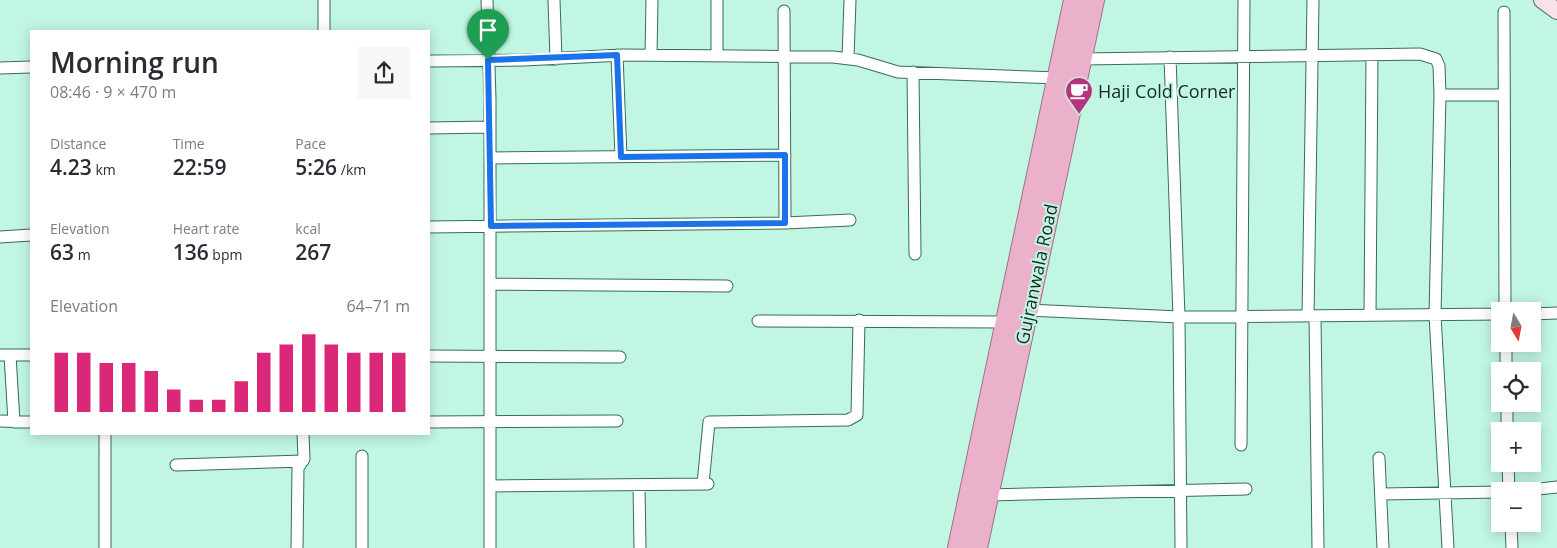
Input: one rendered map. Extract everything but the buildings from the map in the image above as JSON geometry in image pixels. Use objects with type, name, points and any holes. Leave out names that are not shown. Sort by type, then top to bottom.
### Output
[{"type":"highway","name":"Gujranwala Road","points":[[958,548],[1074,0]]},
{"type":"highway","name":"Gujranwala Road","points":[[977,548],[1094,0]]},
{"type":"main road","points":[[1542,0],[1557,11]]},
{"type":"street","points":[[324,0],[324,30]]},
{"type":"street","points":[[487,0],[491,226],[490,548]]},
{"type":"street","points":[[554,0],[556,59]]},
{"type":"street","points":[[651,55],[652,0]]},
{"type":"street","points":[[717,0],[717,55]]},
{"type":"street","points":[[848,58],[850,0]]},
{"type":"street","points":[[1242,445],[1244,0]]},
{"type":"street","points":[[1313,0],[1311,316],[1318,548]]},
{"type":"street","points":[[784,11],[785,223]]},
{"type":"street","points":[[1504,12],[1505,302]]},
{"type":"street","points":[[1082,59],[1244,56],[1312,57],[1372,54],[1420,54],[1433,56],[1436,59],[1439,66],[1440,95],[1436,315],[1448,548]]},
{"type":"street","points":[[1370,315],[1372,54]]},
{"type":"street","points":[[430,61],[556,59],[617,55],[785,56],[848,58],[898,72],[1058,78]]},
{"type":"street","points":[[617,55],[621,157]]},
{"type":"street","points":[[1170,57],[1179,317],[1181,548]]},
{"type":"street","points":[[0,68],[30,67]]},
{"type":"street","points":[[913,72],[915,254]]},
{"type":"street","points":[[1440,95],[1504,95]]},
{"type":"street","points":[[430,128],[490,127]]},
{"type":"street","points":[[490,158],[785,155]]},
{"type":"street","points":[[430,226],[785,223],[850,220]]},
{"type":"street","points":[[0,237],[30,235]]},
{"type":"street","points":[[491,284],[727,286]]},
{"type":"street","points":[[1028,310],[1179,317],[1491,314]]},
{"type":"street","points":[[1541,314],[1557,314]]},
{"type":"street","points":[[490,486],[706,484],[709,422],[848,420],[858,416],[859,320]]},
{"type":"street","points":[[758,321],[1006,322]]},
{"type":"street","points":[[14,422],[5,355],[30,355]]},
{"type":"street","points":[[430,356],[620,357]]},
{"type":"street","points":[[0,421],[30,422]]},
{"type":"street","points":[[430,422],[617,421]]},
{"type":"street","points":[[105,435],[105,548]]},
{"type":"street","points":[[297,548],[298,468],[303,461],[304,435]]},
{"type":"street","points":[[362,456],[362,548]]},
{"type":"street","points":[[1379,458],[1383,548]]},
{"type":"street","points":[[176,465],[303,461]]},
{"type":"street","points":[[639,485],[640,548]]},
{"type":"street","points":[[1541,489],[1557,487]]},
{"type":"street","points":[[988,495],[1246,489]]},
{"type":"street","points":[[1382,494],[1491,492]]},
{"type":"street","points":[[1511,532],[1512,548]]},
{"type":"place","name":"Haji Cold Corner","points":[[1079,115]]},
{"type":"route","points":[[617,55],[621,157],[785,155],[785,223],[491,226],[488,60],[617,55]]}]
